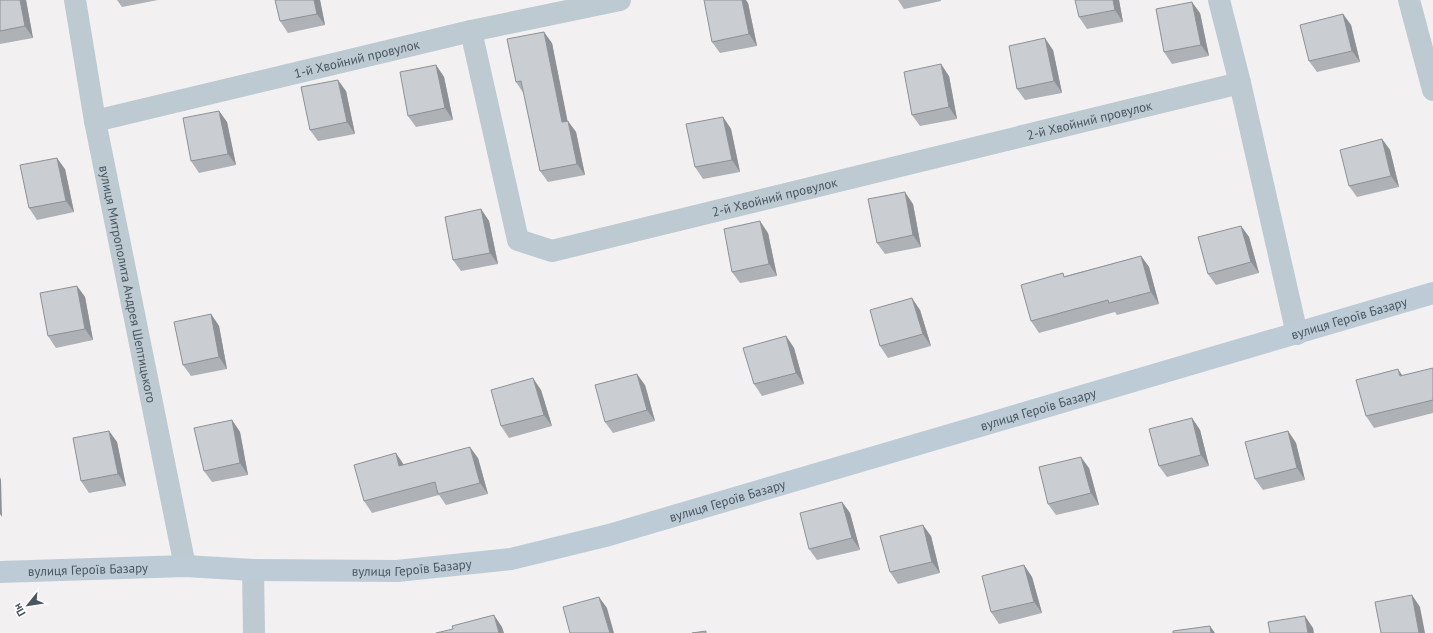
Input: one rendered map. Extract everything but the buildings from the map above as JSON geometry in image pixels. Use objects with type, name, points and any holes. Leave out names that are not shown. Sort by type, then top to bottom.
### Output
[{"type":"main road","name":"вулиця Героїв Базару","points":[[0,572],[185,566],[253,570],[397,571],[511,559],[609,535],[1433,293]]},
{"type":"street","name":"вулиця Митрополита Андрея Шептицького","points":[[75,0],[95,121],[185,566]]},
{"type":"street","name":"1-й Хвойний провулок","points":[[95,121],[471,31],[620,0]]},
{"type":"street","points":[[1220,0],[1297,334]]},
{"type":"street","points":[[1409,0],[1433,90]]},
{"type":"street","name":"2-й Хвойний провулок","points":[[471,31],[518,240],[552,251],[1240,83]]},
{"type":"street","points":[[253,570],[254,633]]}]
